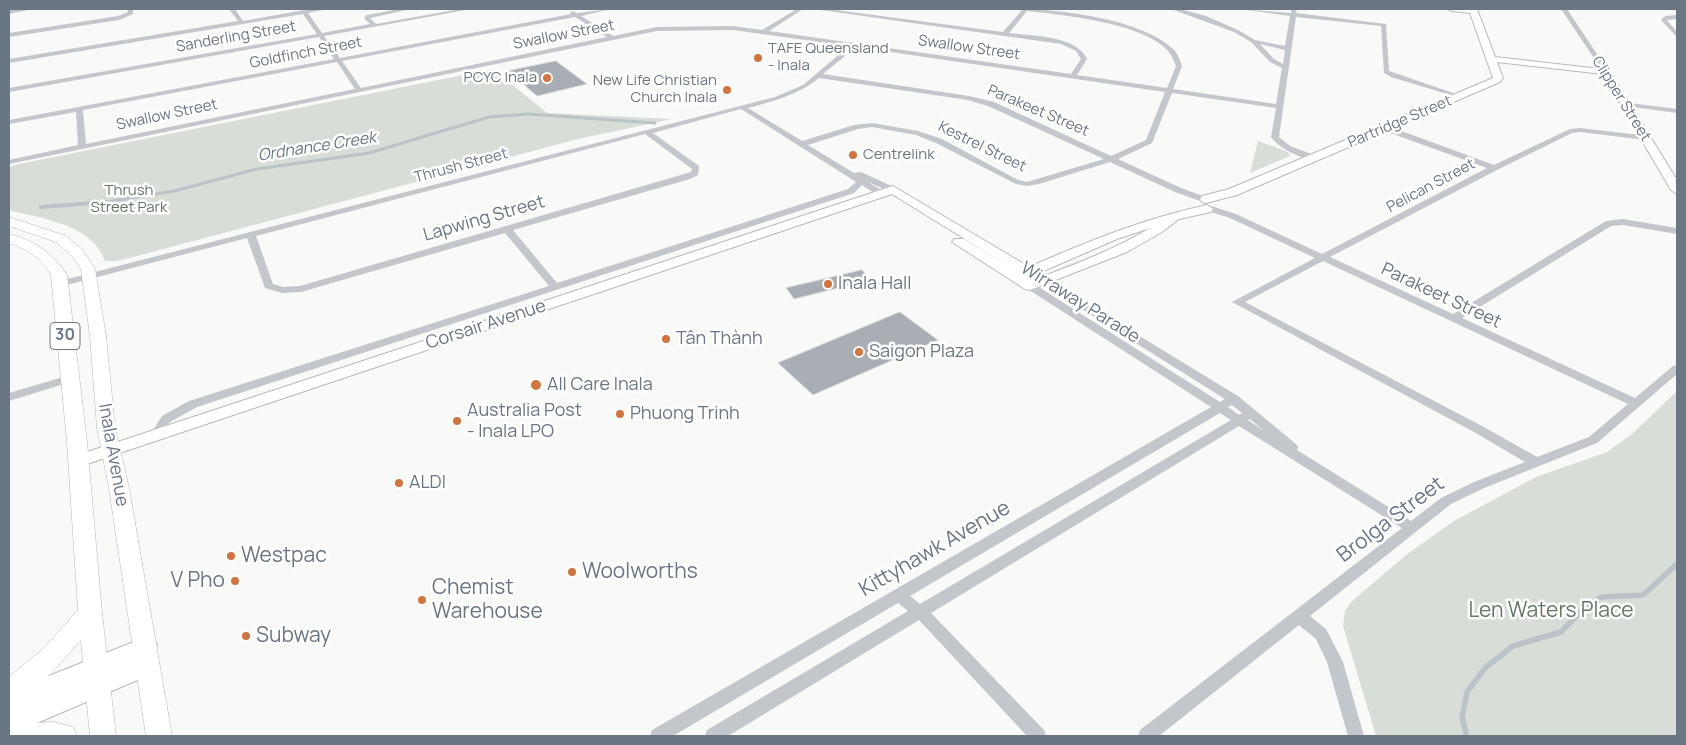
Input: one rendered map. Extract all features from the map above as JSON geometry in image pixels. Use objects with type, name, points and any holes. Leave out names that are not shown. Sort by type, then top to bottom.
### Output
[{"type":"main road","name":"Inala Avenue","points":[[9,221],[61,238],[78,252],[84,260],[98,336],[106,428],[112,450],[159,736]]},
{"type":"main road","name":"Inala Avenue","points":[[9,238],[41,252],[54,266],[58,275],[70,379],[90,613],[103,736]]},
{"type":"main road","points":[[9,691],[59,650],[90,613]]},
{"type":"main road","points":[[12,736],[54,734],[64,736]]},
{"type":"street","points":[[9,12],[30,9]]},
{"type":"street","points":[[9,35],[119,18],[132,13],[130,9]]},
{"type":"street","points":[[232,9],[241,22]]},
{"type":"street","points":[[9,61],[324,9]]},
{"type":"street","points":[[374,25],[367,18],[369,16],[408,9]]},
{"type":"street","name":"Sanderling Street","points":[[9,90],[468,9]]},
{"type":"street","points":[[567,9],[612,38]]},
{"type":"street","name":"Goldfinch Street","points":[[9,122],[608,9]]},
{"type":"street","points":[[764,32],[800,9]]},
{"type":"street","points":[[817,9],[1062,42],[1075,47],[1084,58],[1072,76]]},
{"type":"street","points":[[1006,33],[1025,9],[1094,18],[1137,31],[1164,44],[1178,59],[1179,66],[1171,89]]},
{"type":"street","points":[[1174,9],[1184,10],[1253,41],[1289,49]]},
{"type":"street","points":[[1242,9],[1293,12],[1386,25],[1386,72],[1392,76],[1459,96]]},
{"type":"street","points":[[1452,9],[1474,10]]},
{"type":"street","name":"Clipper Street","points":[[1564,9],[1606,72],[1677,190]]},
{"type":"street","name":"Partridge Street","points":[[1029,279],[1155,233],[1178,216],[1496,80],[1498,78],[1474,10]]},
{"type":"street","points":[[304,12],[359,89]]},
{"type":"street","points":[[1293,12],[1275,137],[1277,141],[1314,158]]},
{"type":"street","points":[[1677,17],[1667,17],[1664,20],[1677,35]]},
{"type":"street","name":"Swallow Street","points":[[9,162],[657,29],[720,27],[764,32],[1279,106]]},
{"type":"street","points":[[1253,41],[1276,64],[1286,67]]},
{"type":"street","name":"Thrush Street","points":[[59,284],[647,132],[794,92],[820,76],[855,45]]},
{"type":"street","points":[[1491,59],[1606,72]]},
{"type":"street","name":"Parakeet Street","points":[[820,76],[969,98],[991,104],[1636,404]]},
{"type":"street","name":"Kestrel Street","points":[[802,144],[857,127],[872,125],[918,133],[939,141],[1016,182],[1026,184],[1039,182],[1140,147],[1149,141],[1171,89]]},
{"type":"street","points":[[1625,104],[1677,111]]},
{"type":"street","name":"Wirraway Parade","points":[[742,107],[861,182],[1234,400],[1304,459]]},
{"type":"street","points":[[79,109],[82,146]]},
{"type":"street","points":[[1384,128],[1494,168]]},
{"type":"street","name":"Pelican Street","points":[[1537,463],[1478,429],[1237,302],[1494,168],[1574,130],[1646,138]]},
{"type":"street","name":"Lapwing Street","points":[[251,235],[270,286],[282,290],[302,289],[687,177],[695,173],[696,168],[647,132]]},
{"type":"street","name":"Wirraway Parade","points":[[842,169],[893,190],[1238,420],[1304,459],[1411,527]]},
{"type":"street","points":[[156,435],[166,419],[193,404],[818,200],[851,191],[861,182]]},
{"type":"street","name":"Corsair Avenue","points":[[78,461],[893,190]]},
{"type":"street","points":[[818,200],[847,205]]},
{"type":"street","points":[[1453,320],[1610,223],[1623,222],[1677,231]]},
{"type":"street","points":[[507,229],[556,287]]},
{"type":"street","name":"Brolga Street","points":[[1146,736],[1301,617],[1411,527],[1446,501],[1479,485],[1593,440],[1677,368]]},
{"type":"street","points":[[9,397],[70,379]]},
{"type":"street","name":"Kittyhawk Avenue","points":[[658,736],[1234,400]]},
{"type":"street","points":[[713,736],[1251,413]]},
{"type":"street","points":[[899,596],[921,612],[1038,736]]},
{"type":"street","points":[[1301,617],[1321,634],[1331,654],[1356,736]]},
{"type":"street","points":[[9,702],[97,676],[147,656]]},
{"type":"street","points":[[9,724],[97,676]]},
{"type":"green space","name":"Thrush Street Park","points":[[493,69],[547,113],[672,119],[578,139],[118,261],[105,261],[89,239],[78,231],[50,220],[9,210],[9,167],[19,164]]},
{"type":"green space","points":[[1258,141],[1288,152],[1290,156],[1250,173]]},
{"type":"green space","name":"Len Waters Place","points":[[1677,391],[1677,736],[1376,736],[1343,626],[1345,611],[1351,602],[1406,555],[1454,521],[1536,477],[1607,452],[1632,434]]},
{"type":"building","name":"PCYC Inala","points":[[556,61],[587,84],[537,96],[508,71]]},
{"type":"building","name":"Inala Hall","points":[[862,270],[870,280],[794,299],[786,288]]},
{"type":"building","name":"Saigon Plaza","points":[[900,312],[938,340],[813,395],[778,363]]},
{"type":"waterway","name":"Ordnance Creek","points":[[105,202],[174,191],[257,169],[369,153],[489,117],[528,114],[655,123]]},
{"type":"waterway","name":"Ordnance Creek","points":[[41,207],[105,202]]},
{"type":"waterway","name":"Ordnance Creek","points":[[100,203],[105,202]]},
{"type":"waterway","points":[[1467,736],[1462,718],[1467,692],[1485,668],[1513,646],[1561,632],[1583,609],[1601,597],[1643,595],[1677,564]]},
{"type":"place","name":"TAFE Queensland - Inala","points":[[758,58]]},
{"type":"place","name":"PCYC Inala","points":[[547,78]]},
{"type":"place","name":"New Life Christian Church Inala","points":[[727,90]]},
{"type":"place","name":"Centrelink","points":[[853,155]]},
{"type":"place","name":"Inala Hall","points":[[828,284]]},
{"type":"place","name":"Tân Thành","points":[[666,339]]},
{"type":"place","name":"Saigon Plaza","points":[[859,352]]},
{"type":"place","name":"All Care Inala","points":[[536,385]]},
{"type":"place","name":"Phuong Trinh","points":[[620,414]]},
{"type":"place","name":"Australia Post - Inala LPO","points":[[457,421]]},
{"type":"place","name":"ALDI","points":[[399,483]]},
{"type":"place","name":"Westpac","points":[[231,556]]},
{"type":"place","name":"Woolworths","points":[[572,572]]},
{"type":"place","name":"V Pho","points":[[235,581]]},
{"type":"place","name":"Chemist Warehouse","points":[[422,600]]},
{"type":"place","name":"Subway","points":[[246,636]]}]
